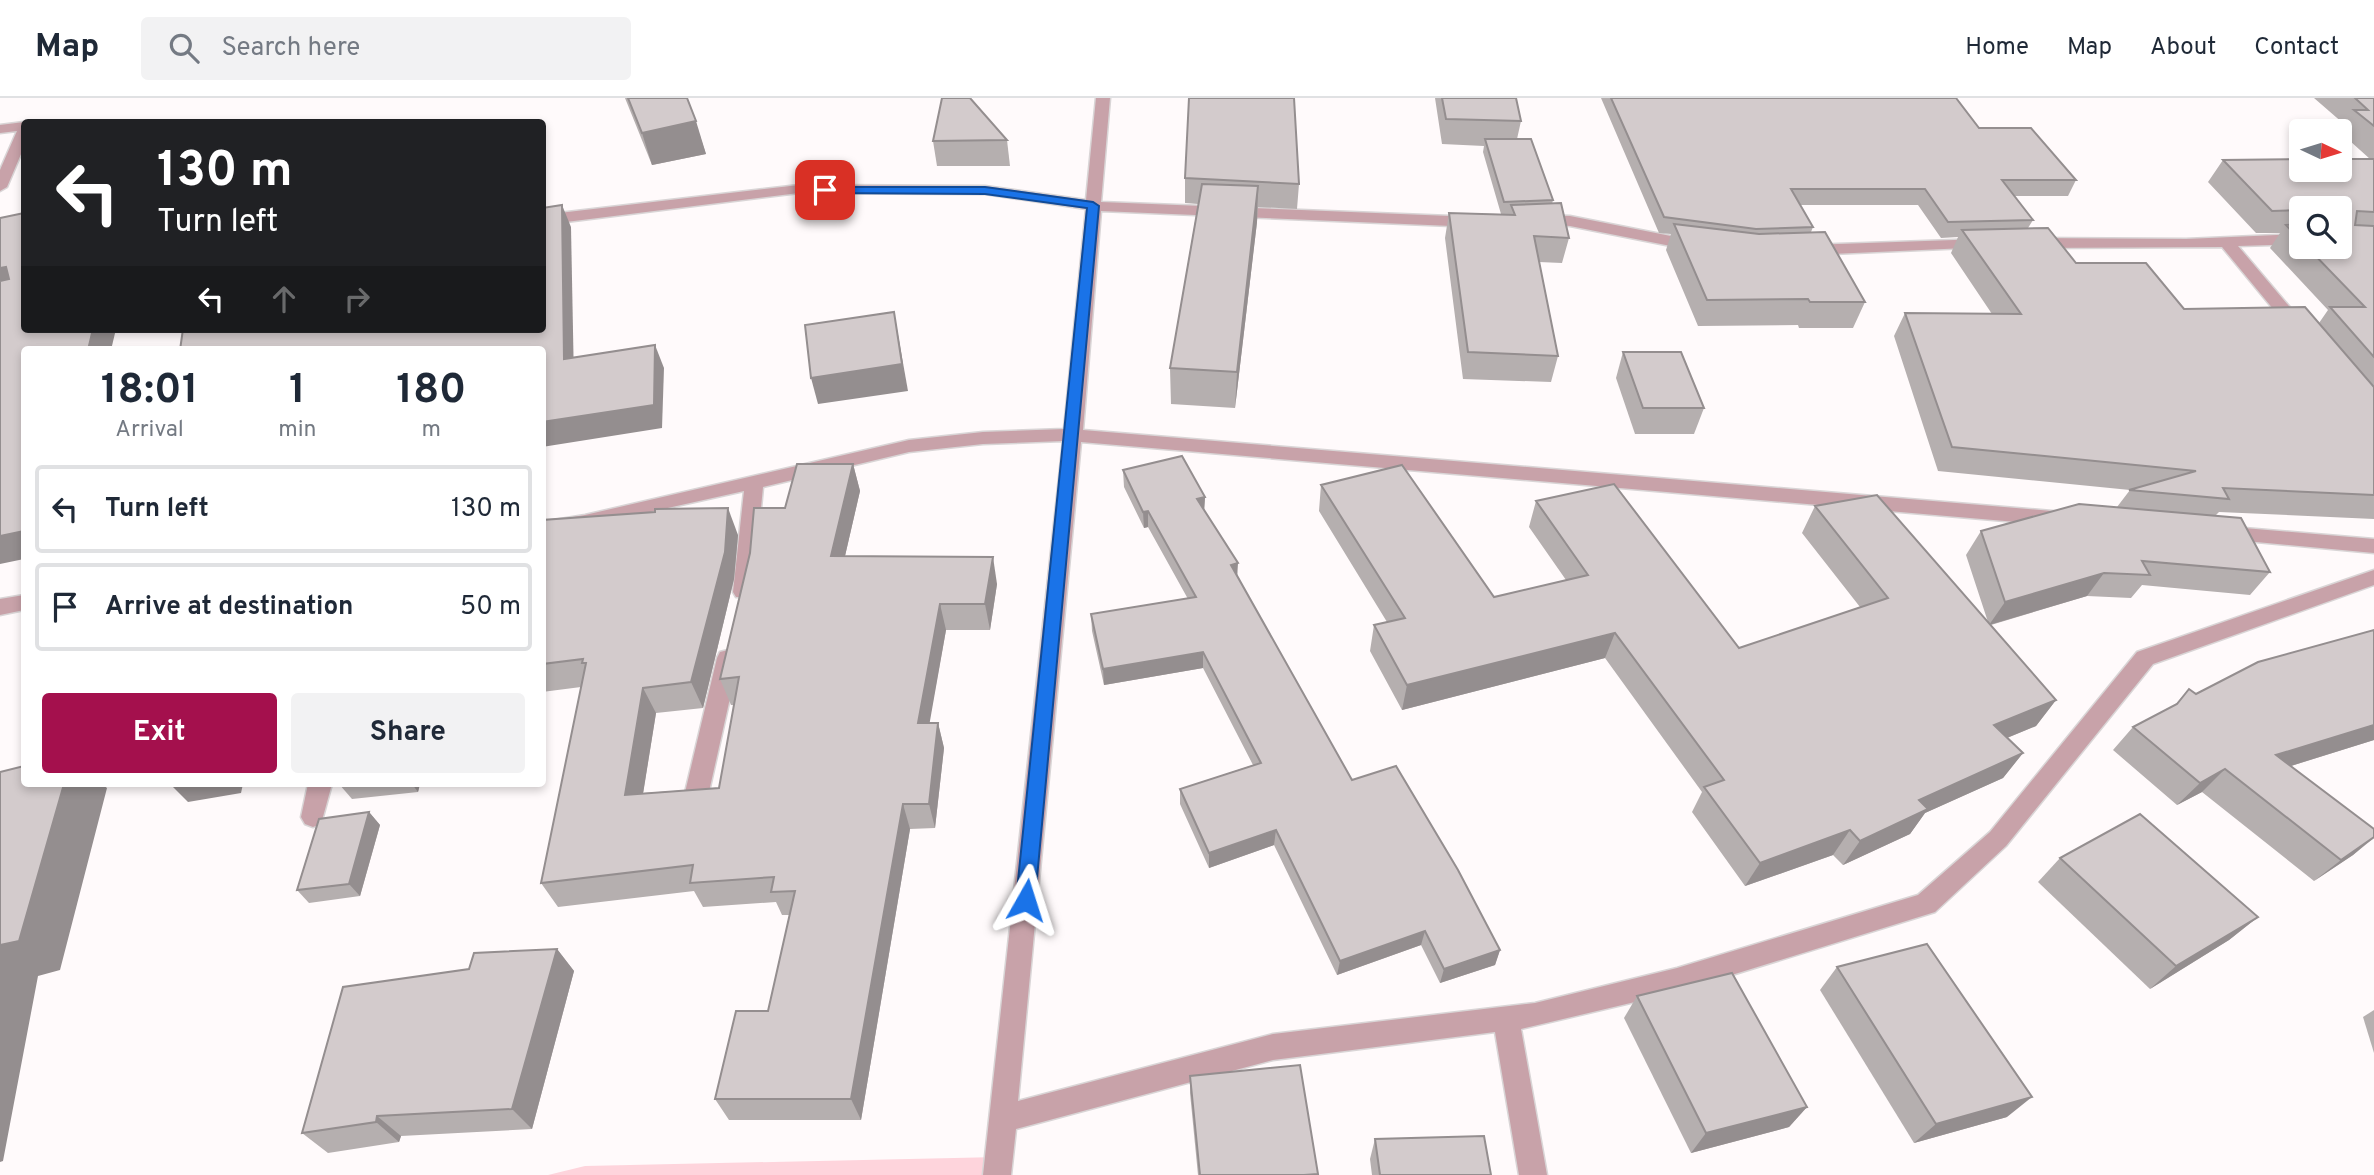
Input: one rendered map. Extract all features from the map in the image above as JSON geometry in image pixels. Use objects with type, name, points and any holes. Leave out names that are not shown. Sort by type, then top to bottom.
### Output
[{"type":"street","points":[[997,1175],[1073,435],[1103,98]]},
{"type":"street","points":[[0,129],[21,126]]},
{"type":"street","points":[[0,187],[21,138]]},
{"type":"street","points":[[546,220],[799,190],[985,190],[1093,206],[1448,224],[1486,222]]},
{"type":"street","points":[[1525,220],[1570,221],[1674,244],[1712,248]]},
{"type":"street","points":[[1790,250],[2012,243],[2289,239]]},
{"type":"street","points":[[2226,242],[2313,346]]},
{"type":"street","points":[[546,527],[585,522],[909,446],[983,438],[1073,435],[2082,520]]},
{"type":"street","points":[[694,805],[747,579],[754,483]]},
{"type":"street","points":[[2207,531],[2374,546]]},
{"type":"street","points":[[1003,1119],[1273,1047],[1535,1015],[1676,981],[1926,904],[1998,839],[2145,658],[2374,577]]},
{"type":"street","points":[[0,607],[21,604]]},
{"type":"street","points":[[313,817],[319,787]]},
{"type":"street","points":[[1506,1018],[1533,1175]]},
{"type":"shaded area","points":[[999,1157],[997,1175],[548,1175],[585,1166]]},
{"type":"building","points":[[628,98],[687,98],[696,121],[642,133]]},
{"type":"building","points":[[942,98],[970,98],[1007,140],[933,141]]},
{"type":"building","points":[[1189,98],[1294,98],[1299,184],[1185,178]]},
{"type":"building","points":[[1442,98],[1516,98],[1521,121],[1446,119]]},
{"type":"building","points":[[1611,98],[1956,98],[1979,128],[2031,128],[2076,180],[2002,180],[2033,220],[1948,222],[1925,189],[1791,189],[1813,227],[1756,229],[1664,217]]},
{"type":"building","points":[[2355,98],[2374,98],[2374,126],[2354,110],[2368,110]]},
{"type":"building","points":[[1485,139],[1531,139],[1553,200],[1504,202]]},
{"type":"building","points":[[2289,159],[2289,182],[2352,182],[2352,159],[2374,159],[2374,212],[2357,211],[2355,225],[2374,226],[2374,357],[2330,307],[2365,307],[2319,259],[2352,259],[2352,196],[2289,196],[2289,210],[2272,211],[2223,160]]},
{"type":"building","points":[[1202,184],[1258,186],[1237,372],[1170,368]]},
{"type":"building","points":[[1561,203],[1569,238],[1534,236],[1558,356],[1468,352],[1449,213],[1515,215],[1511,205]]},
{"type":"building","points":[[562,205],[564,359],[655,345],[654,405],[546,421],[546,346],[181,346],[182,333],[546,333],[546,207]]},
{"type":"building","points":[[21,214],[21,333],[92,333],[89,346],[21,346],[21,532],[0,536],[0,281],[9,279],[6,267],[0,268],[0,218]]},
{"type":"building","points":[[1674,224],[1759,234],[1825,232],[1865,302],[1810,302],[1808,299],[1707,300]]},
{"type":"building","points":[[2048,228],[2076,263],[2146,263],[2184,309],[2305,307],[2374,387],[2374,495],[2223,488],[2229,499],[2129,490],[2196,471],[1952,447],[1905,313],[2021,314],[1962,230]]},
{"type":"building","points":[[894,312],[902,364],[811,378],[805,325]]},
{"type":"building","points":[[1623,352],[1681,352],[1704,408],[1643,408]]},
{"type":"building","points":[[1182,456],[1205,497],[1197,499],[1238,563],[1231,565],[1352,780],[1396,766],[1458,870],[1500,950],[1444,969],[1425,931],[1340,961],[1276,830],[1209,853],[1180,789],[1261,763],[1203,652],[1103,669],[1091,614],[1196,597],[1148,511],[1143,512],[1123,470]]},
{"type":"building","points":[[797,464],[853,464],[831,556],[993,557],[985,604],[940,604],[918,723],[938,723],[929,804],[903,804],[851,1099],[715,1099],[736,1011],[768,1011],[795,891],[771,892],[774,877],[690,883],[693,865],[541,883],[586,663],[582,663],[583,659],[546,664],[546,520],[655,512],[655,509],[728,508],[725,552],[691,682],[643,688],[625,795],[719,788],[739,677],[720,679],[750,553],[754,508],[785,508]]},
{"type":"building","points":[[1402,465],[1494,597],[1588,575],[1536,501],[1614,484],[1739,648],[1888,598],[1815,506],[1877,495],[2056,700],[1994,725],[2023,753],[1919,800],[1928,809],[1860,841],[1850,830],[1760,863],[1704,787],[1724,780],[1615,633],[1407,685],[1374,625],[1405,618],[1321,485]]},
{"type":"building","points":[[2079,504],[2241,518],[2270,572],[2142,561],[2150,575],[2104,573],[2005,602],[1981,531]]},
{"type":"building","points":[[2374,630],[2374,725],[2276,755],[2374,829],[2374,837],[2341,860],[2225,769],[2200,783],[2133,727],[2177,704],[2189,689],[2196,694],[2258,662]]},
{"type":"building","points":[[21,767],[21,787],[63,787],[19,941],[0,945],[0,772]]},
{"type":"building","points":[[369,812],[349,884],[297,890],[319,819]]},
{"type":"building","points":[[2140,814],[2258,917],[2176,966],[2060,858]]},
{"type":"building","points":[[1927,944],[2032,1097],[1936,1124],[1837,967]]},
{"type":"building","points":[[557,949],[512,1109],[377,1116],[376,1122],[302,1133],[343,987],[469,969],[474,953]]},
{"type":"building","points":[[1732,973],[1807,1107],[1706,1133],[1637,996]]},
{"type":"building","points":[[1300,1065],[1318,1174],[1200,1175],[1190,1076]]},
{"type":"building","points":[[1484,1136],[1491,1175],[1380,1175],[1375,1139]]},
{"type":"route","points":[[825,190],[985,190],[1093,206],[1026,900]]}]
